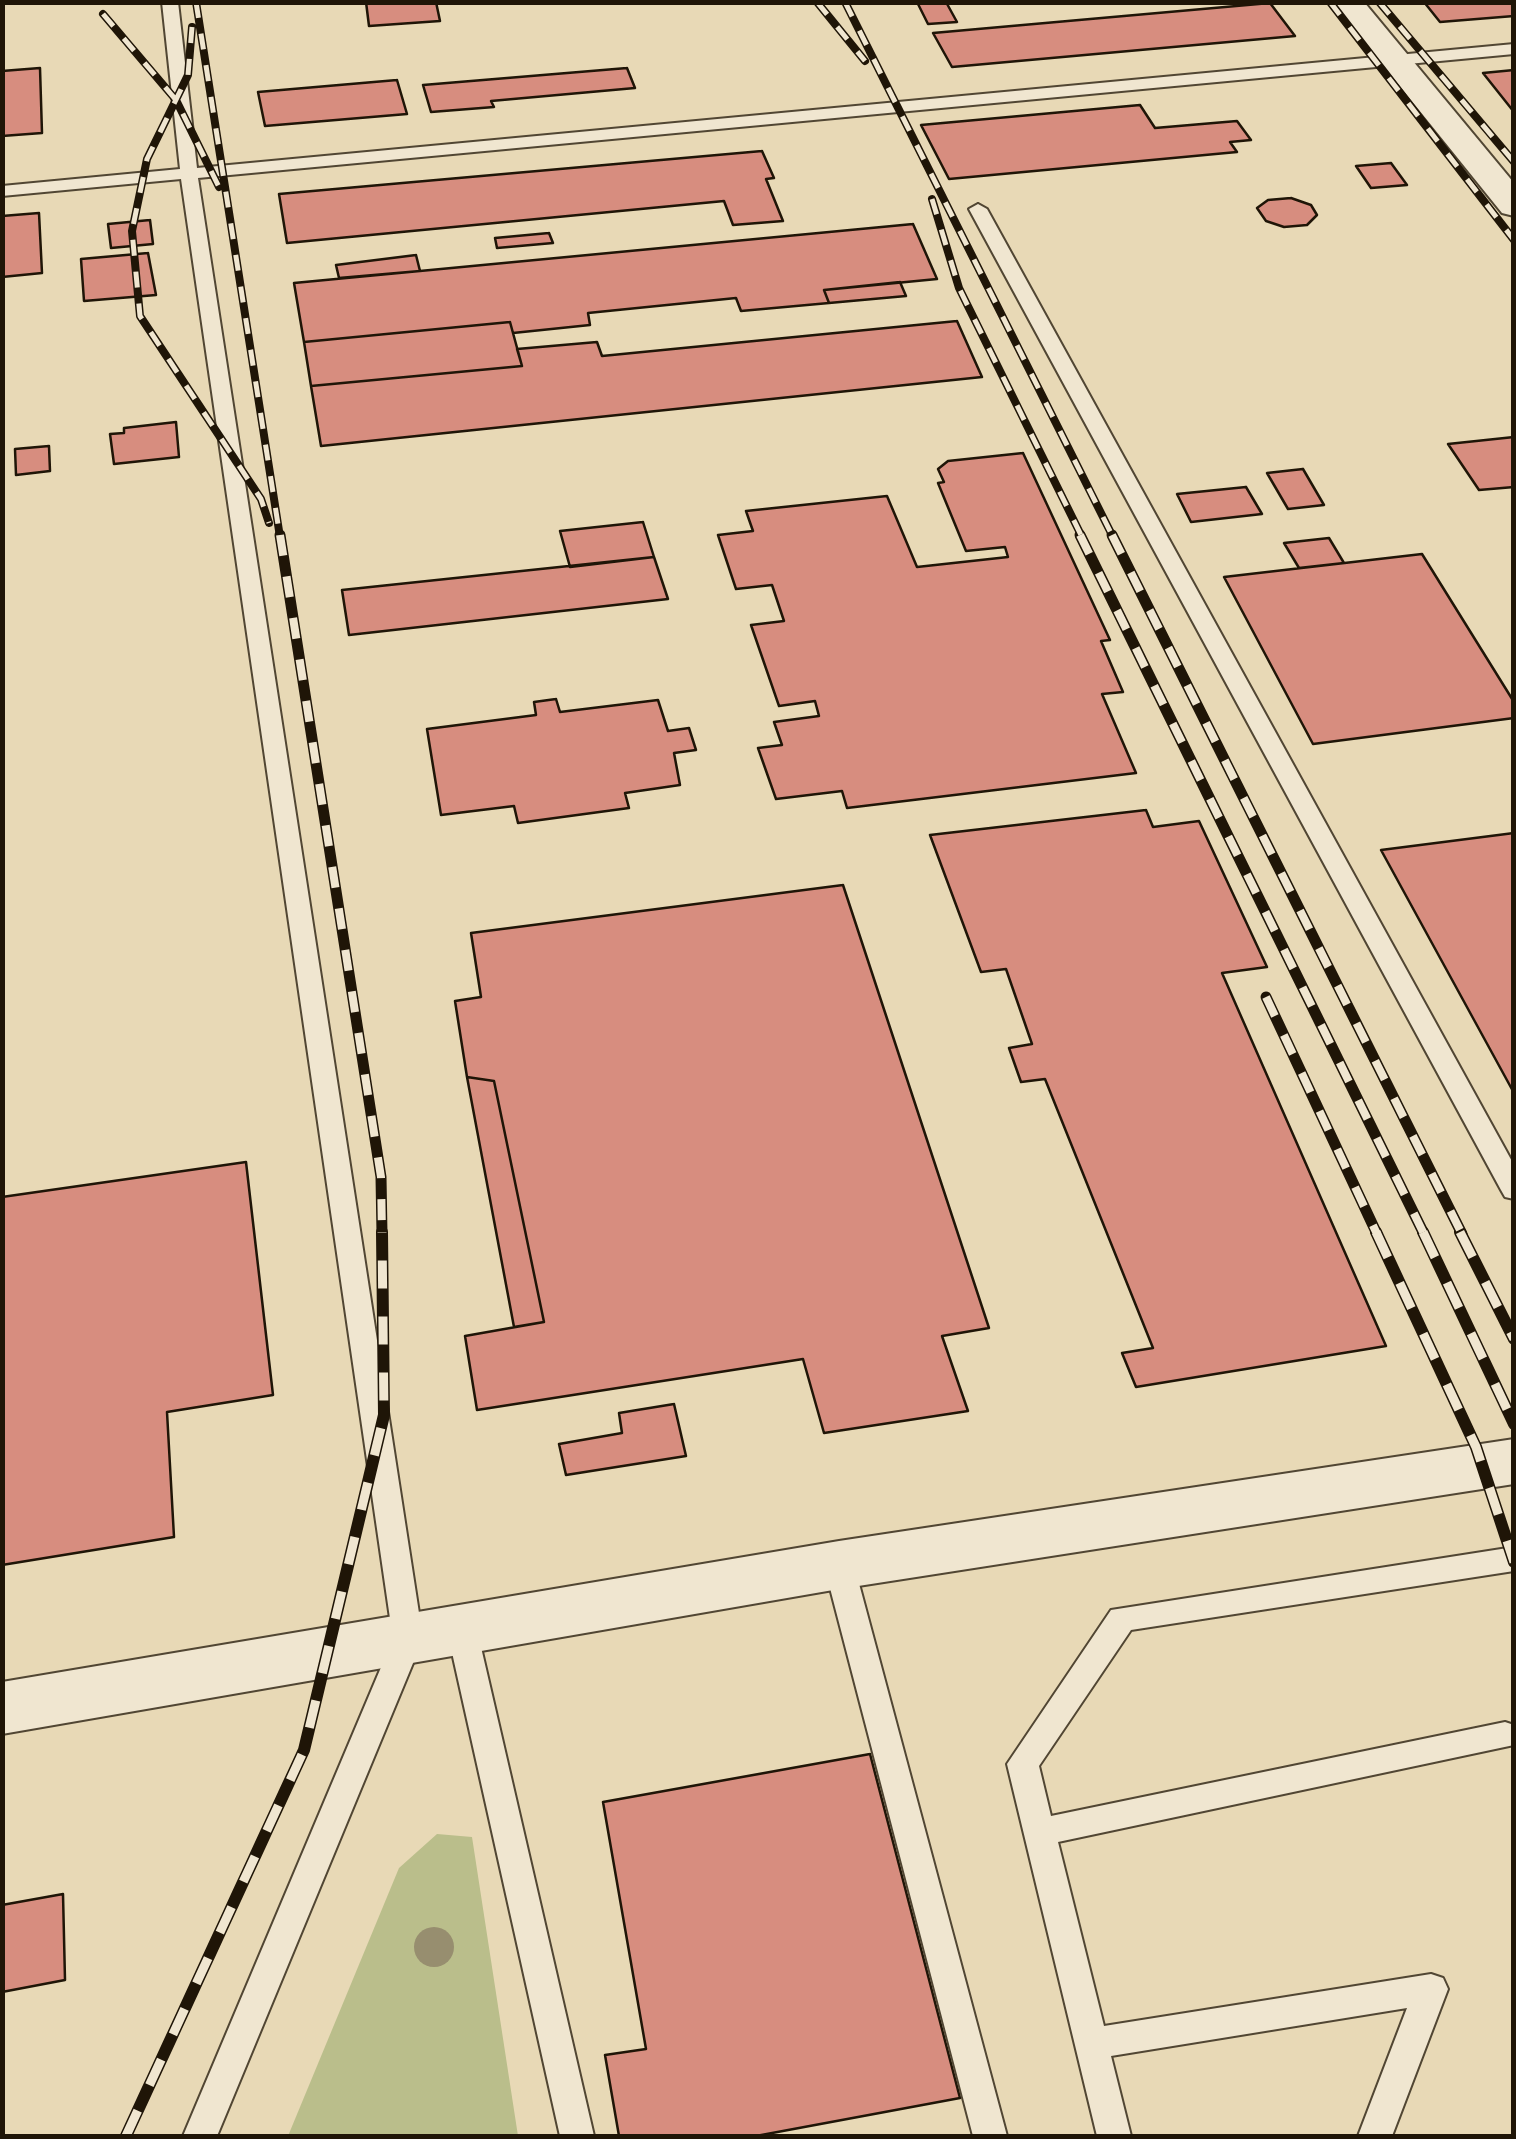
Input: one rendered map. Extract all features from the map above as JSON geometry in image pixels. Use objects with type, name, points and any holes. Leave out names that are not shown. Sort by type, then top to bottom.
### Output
[{"type":"street","points":[[1347,2],[1514,206]]},
{"type":"street","points":[[2,1708],[838,1565],[1514,1461]]},
{"type":"lane","points":[[170,2],[189,174],[435,1635],[577,2136]]},
{"type":"lane","points":[[2,191],[1514,49]]},
{"type":"lane","points":[[978,209],[1514,1190]]},
{"type":"lane","points":[[1114,2136],[1023,1764],[1122,1618],[1514,1559]]},
{"type":"lane","points":[[838,1565],[990,2136]]},
{"type":"lane","points":[[200,2136],[435,1635]]},
{"type":"lane","points":[[1040,1832],[1505,1735]]},
{"type":"lane","points":[[1091,2044],[1431,1988],[1375,2136]]},
{"type":"green space","points":[[437,1834],[472,1837],[518,2136],[288,2136],[399,1868]]},
{"type":"building","points":[[366,2],[436,2],[440,21],[369,26]]},
{"type":"building","points":[[917,2],[946,2],[957,22],[928,24]]},
{"type":"building","points":[[1424,2],[1514,2],[1514,16],[1440,22]]},
{"type":"building","points":[[1270,3],[1295,36],[952,67],[933,33]]},
{"type":"building","points":[[40,68],[42,133],[2,136],[2,71]]},
{"type":"building","points":[[627,68],[635,88],[491,101],[494,107],[431,112],[423,85]]},
{"type":"building","points":[[1514,70],[1514,112],[1483,73]]},
{"type":"building","points":[[397,80],[407,114],[265,126],[258,92]]},
{"type":"building","points":[[1140,105],[1155,128],[1237,121],[1251,140],[1230,142],[1237,152],[949,179],[921,125]]},
{"type":"building","points":[[762,151],[774,178],[766,179],[783,221],[733,225],[724,201],[287,243],[279,194]]},
{"type":"building","points":[[1391,163],[1407,185],[1371,188],[1356,166]]},
{"type":"building","points":[[1291,198],[1311,205],[1317,215],[1307,225],[1284,227],[1266,221],[1257,208],[1268,200]]},
{"type":"building","points":[[39,213],[42,273],[2,277],[2,216]]},
{"type":"building","points":[[150,220],[153,244],[111,248],[108,224]]},
{"type":"building","points":[[913,224],[937,279],[824,290],[829,303],[741,311],[736,298],[588,313],[590,325],[513,333],[510,322],[304,342],[294,283]]},
{"type":"building","points":[[549,233],[553,243],[497,248],[495,238]]},
{"type":"building","points":[[148,253],[156,295],[84,301],[81,259]]},
{"type":"building","points":[[416,255],[420,271],[339,278],[336,265]]},
{"type":"building","points":[[900,282],[906,296],[829,303],[824,290]]},
{"type":"building","points":[[957,321],[982,377],[321,446],[311,386],[522,366],[517,349],[597,342],[602,356]]},
{"type":"building","points":[[510,322],[522,366],[311,386],[304,342]]},
{"type":"building","points":[[176,422],[179,457],[114,464],[110,434],[124,433],[124,428]]},
{"type":"building","points":[[1514,437],[1514,487],[1479,490],[1448,444]]},
{"type":"building","points":[[49,446],[50,471],[16,475],[15,449]]},
{"type":"building","points":[[1023,453],[1110,640],[1101,641],[1123,692],[1102,694],[1136,773],[847,808],[842,791],[776,799],[758,748],[782,745],[774,722],[819,716],[815,701],[779,706],[751,625],[784,621],[772,585],[736,589],[718,535],[753,531],[746,511],[887,496],[917,567],[1008,557],[1005,547],[966,551],[938,483],[944,482],[938,469],[948,461]]},
{"type":"building","points":[[1303,469],[1324,505],[1288,509],[1267,473]]},
{"type":"building","points":[[1246,487],[1262,514],[1191,522],[1177,494]]},
{"type":"building","points":[[643,522],[654,557],[570,567],[560,531]]},
{"type":"building","points":[[1329,538],[1344,563],[1299,568],[1284,543]]},
{"type":"building","points":[[1422,554],[1514,702],[1514,718],[1313,744],[1224,577]]},
{"type":"building","points":[[654,557],[668,599],[349,635],[342,590]]},
{"type":"building","points":[[556,699],[560,712],[658,700],[668,731],[689,728],[696,750],[674,753],[680,785],[625,793],[629,808],[518,823],[514,806],[441,815],[427,729],[536,715],[534,702]]},
{"type":"building","points":[[1146,810],[1153,827],[1199,821],[1267,967],[1222,973],[1386,1346],[1136,1387],[1122,1353],[1153,1348],[1045,1079],[1021,1082],[1009,1048],[1032,1044],[1006,969],[981,972],[930,835]]},
{"type":"building","points":[[1514,833],[1514,1093],[1381,850]]},
{"type":"building","points":[[843,885],[989,1328],[942,1336],[968,1411],[824,1433],[803,1359],[477,1410],[465,1336],[544,1322],[494,1081],[467,1077],[455,1001],[481,997],[471,933]]},
{"type":"building","points":[[467,1077],[494,1081],[544,1322],[514,1327]]},
{"type":"building","points":[[246,1162],[273,1395],[167,1412],[174,1537],[2,1565],[2,1197]]},
{"type":"building","points":[[674,1404],[686,1456],[566,1475],[559,1444],[622,1433],[619,1413]]},
{"type":"building","points":[[870,1754],[960,2098],[756,2136],[619,2136],[605,2055],[646,2049],[603,1802]]},
{"type":"building","points":[[63,1894],[65,1980],[2,1992],[2,1905]]},
{"type":"railway","points":[[196,2],[280,537]]},
{"type":"railway","points":[[817,2],[865,61]]},
{"type":"railway","points":[[845,2],[1113,537]]},
{"type":"railway","points":[[1330,2],[1514,240]]},
{"type":"railway","points":[[1379,2],[1514,162]]},
{"type":"railway","points":[[103,14],[176,100]]},
{"type":"railway","points":[[176,100],[188,75],[192,27]]},
{"type":"railway","points":[[176,100],[219,187]]},
{"type":"railway","points":[[176,100],[147,159],[132,231],[140,316],[261,499],[269,523]]},
{"type":"railway","points":[[932,199],[959,288],[1082,537]]},
{"type":"railway","points":[[280,535],[381,1177],[382,1234]]},
{"type":"railway","points":[[1080,535],[1424,1234]]},
{"type":"railway","points":[[1112,535],[1462,1234]]},
{"type":"railway","points":[[1266,997],[1377,1234]]},
{"type":"railway","points":[[126,2136],[304,1750],[384,1415],[382,1232]]},
{"type":"railway","points":[[1376,1232],[1476,1447],[1514,1562]]},
{"type":"railway","points":[[1423,1232],[1514,1424]]},
{"type":"railway","points":[[1460,1232],[1514,1339]]}]
